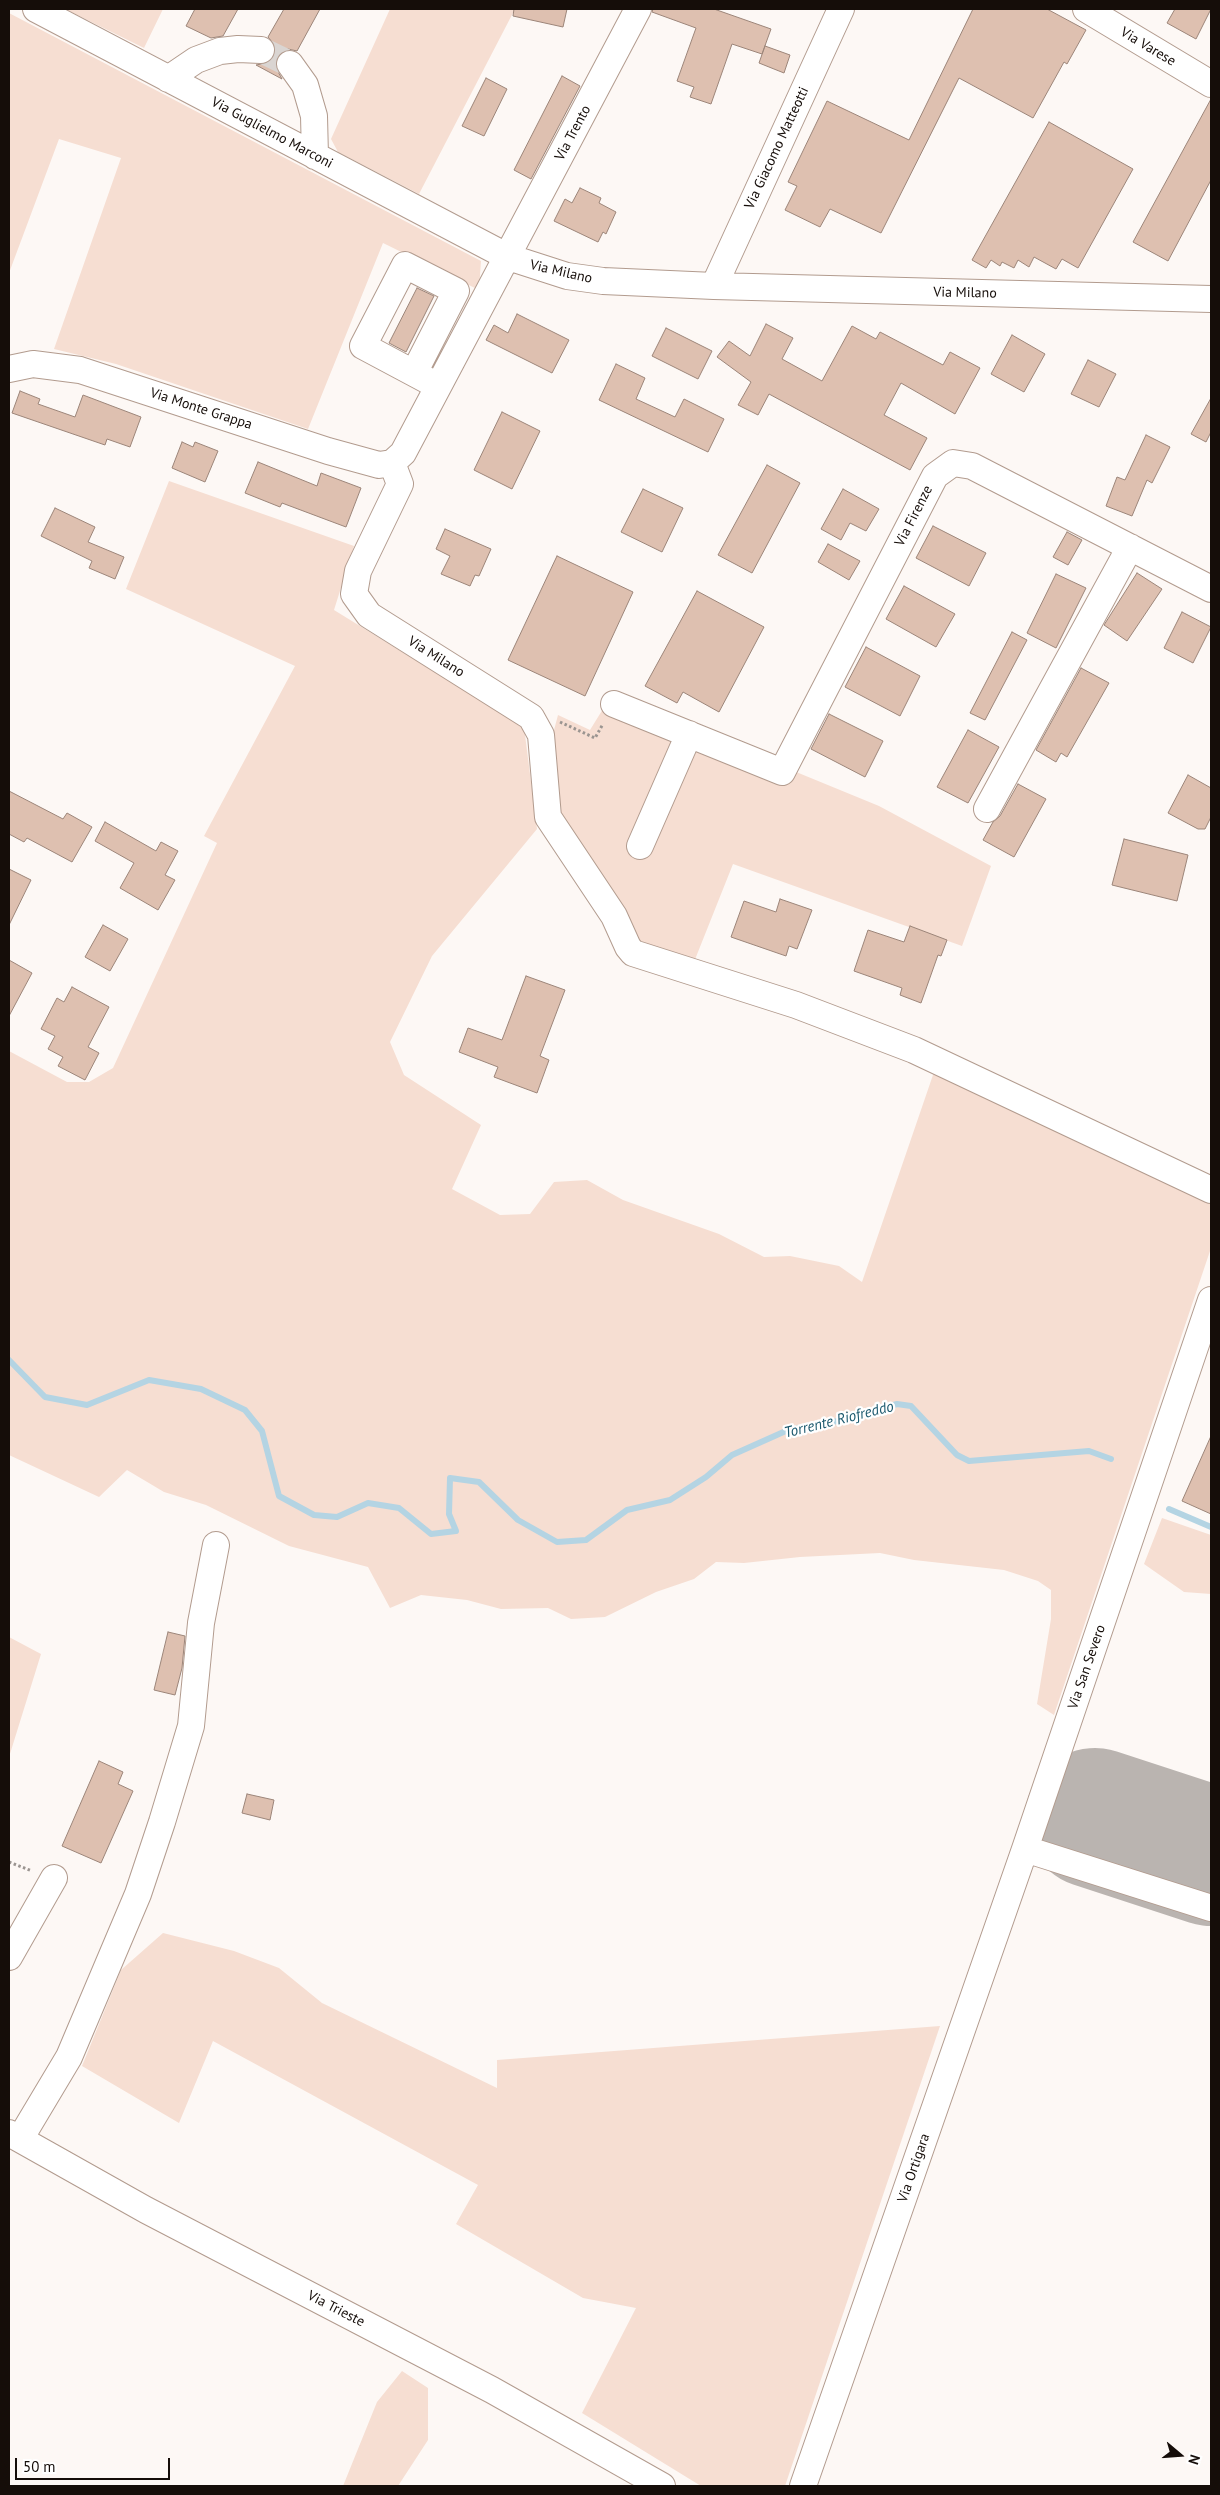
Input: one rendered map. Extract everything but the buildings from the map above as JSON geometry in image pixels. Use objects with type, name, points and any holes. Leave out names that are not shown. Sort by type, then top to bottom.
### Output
[{"type":"street","name":"Via Guglielmo Marconi","points":[[36,9],[508,257]]},
{"type":"street","name":"Via Trento","points":[[508,257],[638,9]]},
{"type":"street","name":"Via Giacomo Matteotti","points":[[714,286],[841,9]]},
{"type":"street","name":"Via Varese","points":[[1086,9],[1211,84]]},
{"type":"street","points":[[168,79],[196,60],[220,51],[238,49],[261,50]]},
{"type":"street","points":[[290,64],[305,85],[314,116],[315,156]]},
{"type":"street","points":[[392,462],[402,453],[508,257]]},
{"type":"street","name":"Via Milano","points":[[508,257],[567,276],[603,281],[714,286],[1211,299]]},
{"type":"street","name":"Via Monte Grappa","points":[[9,369],[33,364],[80,370],[328,451],[379,464],[392,462]]},
{"type":"street","points":[[414,374],[438,386]]},
{"type":"street","name":"Via Milano","points":[[392,462],[400,484],[358,571],[354,594],[369,615],[531,717]]},
{"type":"street","name":"Via Firenze","points":[[689,734],[782,772],[935,476],[953,463],[972,466],[1211,589]]},
{"type":"street","points":[[987,809],[1130,547]]},
{"type":"street","points":[[614,704],[689,734],[640,846]]},
{"type":"street","points":[[531,717],[541,735],[548,817],[614,916],[628,946],[633,952],[796,1005],[914,1050],[1211,1190]]},
{"type":"street","name":"Via San Severo","points":[[1025,1850],[1211,1300]]},
{"type":"street","points":[[14,2136],[73,2048],[138,1894],[191,1726],[201,1623],[216,1545]]},
{"type":"street","points":[[1025,1850],[1211,1908]]},
{"type":"street","name":"Via Ortigara","points":[[803,2486],[1025,1850]]},
{"type":"street","points":[[9,1957],[54,1878]]},
{"type":"street","name":"Via Trieste","points":[[14,2136],[146,2210],[492,2390],[662,2486]]},
{"type":"path","points":[[531,717],[554,719],[595,738],[614,704]]},
{"type":"shaded area","points":[[65,9],[163,9],[144,48]]},
{"type":"shaded area","points":[[390,9],[515,9],[419,194],[338,152],[331,139]]},
{"type":"shaded area","points":[[9,13],[481,261],[479,290],[383,243],[308,429],[116,364],[54,349],[121,158],[59,139],[9,273]]},
{"type":"shaded area","points":[[169,481],[354,546],[334,610],[524,727],[537,829],[432,956],[390,1042],[404,1075],[481,1125],[452,1189],[500,1215],[530,1214],[554,1182],[587,1180],[623,1200],[719,1234],[764,1257],[790,1256],[839,1266],[862,1282],[934,1072],[1211,1204],[1211,1248],[1054,1715],[1037,1704],[1051,1619],[1051,1590],[1038,1581],[1004,1570],[914,1560],[880,1553],[800,1557],[744,1563],[716,1562],[694,1579],[656,1592],[605,1617],[571,1619],[548,1608],[501,1609],[467,1600],[421,1595],[390,1608],[368,1567],[289,1546],[206,1505],[164,1492],[127,1470],[99,1497],[9,1455],[9,1051],[67,1082],[89,1082],[113,1068],[217,843],[204,836],[295,666],[126,589]]},
{"type":"shaded area","points":[[611,696],[879,806],[991,866],[962,946],[733,864],[694,962],[633,939],[553,811],[549,749],[558,715],[590,730]]},
{"type":"shaded area","points":[[1162,1518],[1211,1535],[1211,1594],[1184,1592],[1144,1564]]},
{"type":"shaded area","points":[[9,1637],[41,1654],[9,1757]]},
{"type":"shaded area","points":[[163,1933],[234,1951],[279,1968],[322,2003],[497,2088],[497,2060],[940,2026],[785,2486],[701,2486],[582,2413],[636,2308],[583,2298],[456,2224],[478,2185],[213,2041],[179,2123],[82,2066],[121,1970]]},
{"type":"shaded area","points":[[402,2371],[428,2388],[428,2440],[398,2486],[343,2486],[377,2402]]},
{"type":"waterway","name":"Torrente Riofreddo","points":[[9,1360],[45,1397],[87,1405],[149,1380],[201,1389],[245,1410],[262,1431],[279,1496],[314,1515],[337,1517],[368,1503],[399,1508],[431,1534],[456,1531],[449,1514],[450,1478],[479,1482],[518,1520],[557,1542],[586,1540],[627,1510],[670,1500],[706,1477],[732,1455],[788,1430],[838,1421],[897,1404],[911,1406],[957,1455],[969,1461],[1089,1451],[1111,1459]]},
{"type":"waterway","name":"Torrente Riofreddo","points":[[1169,1509],[1211,1527]]},
{"type":"runway","points":[[1095,1818],[1211,1856]]},
{"type":"tunnel","points":[[261,50],[290,64]]}]
